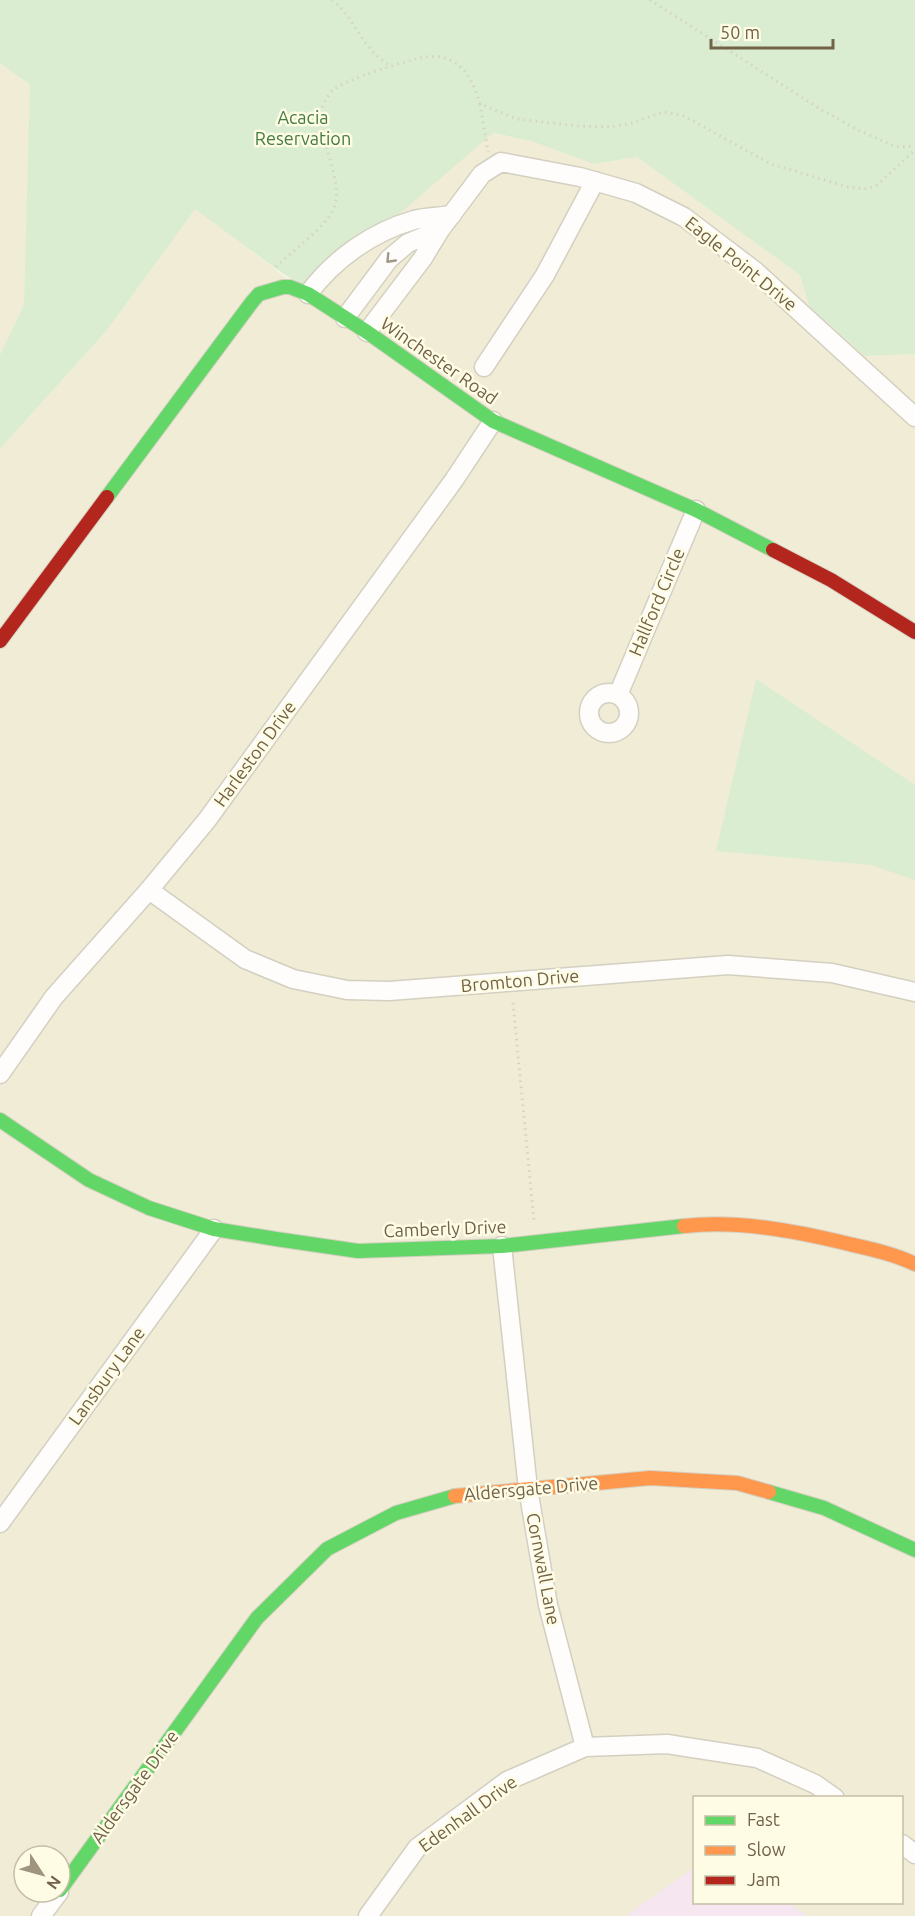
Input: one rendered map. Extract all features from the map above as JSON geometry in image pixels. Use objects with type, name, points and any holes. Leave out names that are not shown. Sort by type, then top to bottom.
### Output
[{"type":"street","name":"Eagle Point Drive","points":[[493,167],[501,162],[595,181],[636,193],[684,217],[755,272],[915,417]]},
{"type":"street","points":[[367,332],[482,174],[493,167]]},
{"type":"street","points":[[484,367],[545,275],[595,181]]},
{"type":"street","points":[[308,294],[324,273],[373,235],[416,220],[452,215]]},
{"type":"street","points":[[345,318],[389,259],[408,243],[440,230]]},
{"type":"street","name":"Winchester Road","points":[[0,641],[259,294],[283,287],[290,287],[308,294],[367,332],[493,421],[696,510],[831,580],[915,632]]},
{"type":"street","name":"Harleston Drive","points":[[0,1074],[54,998],[207,820],[454,480],[493,421]]},
{"type":"street","name":"Hallford Circle","points":[[618,695],[696,510]]},
{"type":"street","name":"Bromton Drive","points":[[149,890],[245,959],[293,979],[347,990],[389,991],[728,964],[832,973],[915,992]]},
{"type":"street","name":"Camberly Drive","points":[[0,1120],[89,1180],[149,1208],[214,1229],[358,1251],[502,1246],[707,1222],[800,1232],[898,1256],[915,1264]]},
{"type":"street","name":"Lansbury Lane","points":[[0,1523],[214,1229]]},
{"type":"street","name":"Cornwall Lane","points":[[502,1246],[528,1489],[548,1605],[585,1747]]},
{"type":"street","name":"Aldersgate Drive","points":[[72,1873],[257,1618],[327,1549],[396,1513],[462,1494],[650,1478],[737,1484],[824,1508],[915,1551]]},
{"type":"street","name":"Edenhall Drive","points":[[368,1916],[417,1848],[507,1780],[585,1747],[667,1744],[757,1758],[815,1784],[833,1796]]},
{"type":"street","points":[[903,1845],[915,1854]]},
{"type":"path","points":[[332,0],[347,15],[368,47],[391,66]]},
{"type":"path","points":[[650,0],[820,109],[858,130],[896,147],[915,146]]},
{"type":"path","points":[[276,267],[315,232],[334,208],[336,185],[320,119],[323,103],[334,89],[391,66],[425,57],[449,59],[462,67],[472,80],[480,104],[485,141],[493,167]]},
{"type":"path","points":[[480,104],[517,119],[579,126],[609,127],[629,124],[663,112],[682,115],[771,164],[848,187],[864,189],[876,186],[915,150]]},
{"type":"path","points":[[513,1003],[534,1221]]},
{"type":"shaded area","points":[[0,63],[177,195],[0,442]]},
{"type":"shaded area","points":[[492,133],[531,141],[594,164],[637,157],[800,275],[809,306],[865,356],[915,354],[915,1916],[0,1916],[0,449],[107,330],[195,208],[308,295],[288,276]]},
{"type":"shaded area","points":[[693,1869],[693,1904],[790,1904],[808,1916],[625,1916]]},
{"type":"green space","name":"Acacia Reservation","points":[[0,0],[915,0],[915,354],[865,356],[809,306],[800,275],[637,157],[594,164],[531,141],[493,133],[325,278],[304,287],[195,209],[107,330],[0,449],[0,355],[24,305],[30,85],[0,63]]},
{"type":"green space","points":[[756,679],[915,785],[915,880],[871,865],[716,851]]},
{"type":"traffic: fast","points":[[107,497],[252,302],[259,294],[290,287],[308,294],[367,332],[493,421],[696,510],[773,550]]},
{"type":"traffic: fast","points":[[0,1120],[89,1180],[149,1208],[214,1229],[276,1239],[358,1251],[502,1246],[684,1226]]},
{"type":"traffic: fast","points":[[769,1492],[824,1508],[915,1550]]},
{"type":"traffic: fast","points":[[72,1873],[257,1618],[327,1549],[396,1513],[455,1496]]},
{"type":"traffic: slow","points":[[684,1226],[725,1224],[788,1231],[874,1250],[915,1264]]},
{"type":"traffic: slow","points":[[455,1496],[650,1478],[737,1483],[769,1492]]},
{"type":"traffic: jam","points":[[0,641],[107,497]]},
{"type":"traffic: jam","points":[[773,550],[831,580],[915,632]]}]
